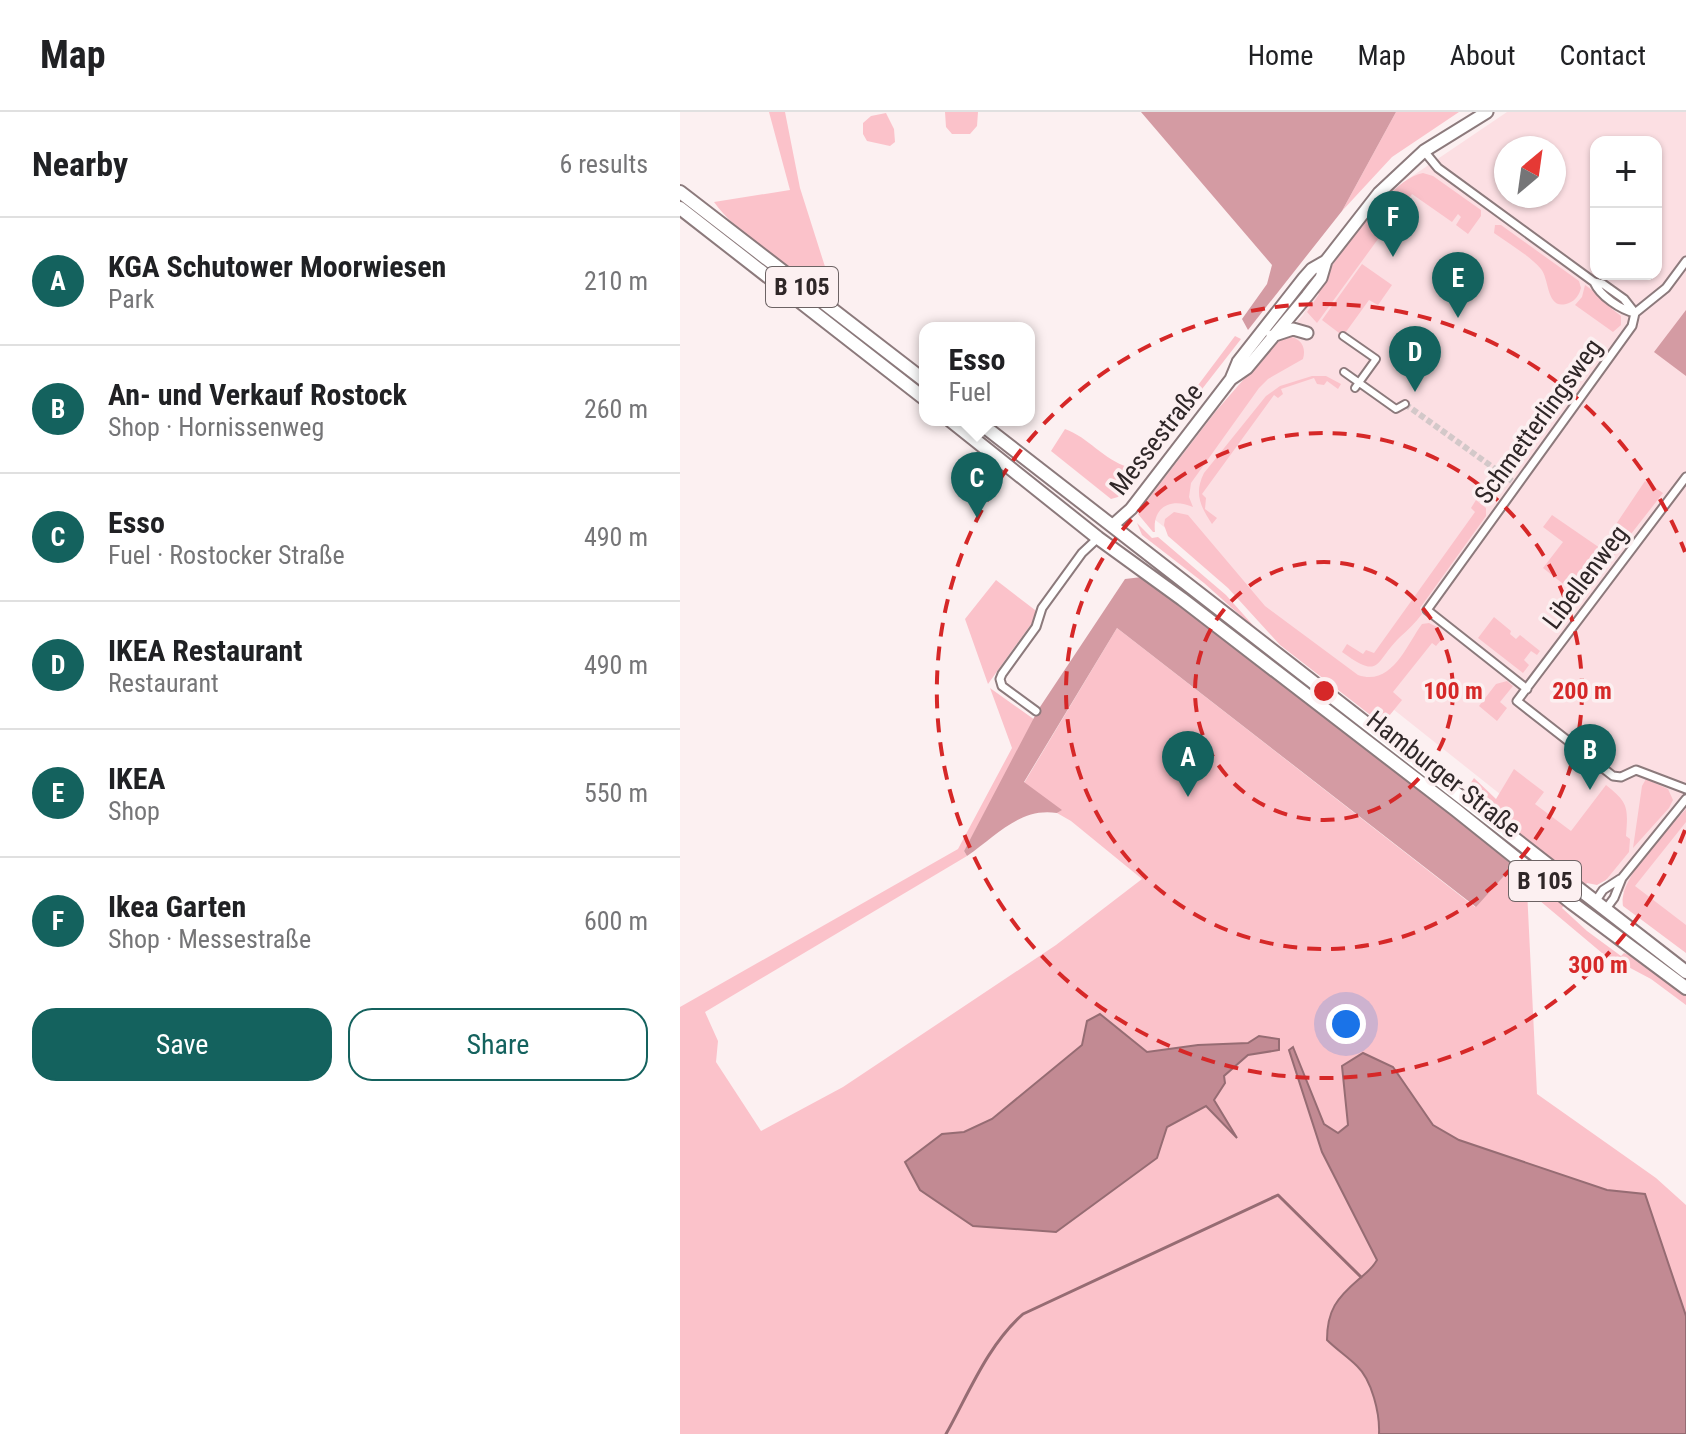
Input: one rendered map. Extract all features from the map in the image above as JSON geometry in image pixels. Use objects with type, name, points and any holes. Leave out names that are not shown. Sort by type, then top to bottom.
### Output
[{"type":"main road","name":"Messestraße","points":[[1231,379],[1247,368],[1321,278],[1326,261],[1379,193],[1424,151],[1487,112]]},
{"type":"main road","name":"B 105","points":[[680,192],[919,376]]},
{"type":"main road","name":"B 105","points":[[680,208],[919,394]]},
{"type":"main road","name":"Messestraße","points":[[1113,525],[1131,509],[1231,379],[1238,362],[1304,278],[1326,261]]},
{"type":"main road","points":[[1272,337],[1293,329],[1307,333]]},
{"type":"main road","name":"B 105","points":[[958,426],[1098,538]]},
{"type":"main road","name":"B 105","points":[[984,426],[1113,525]]},
{"type":"main road","points":[[1098,538],[1113,525]]},
{"type":"main road","name":"Hamburger Straße","points":[[1113,525],[1686,972]]},
{"type":"main road","name":"Hamburger Straße","points":[[1098,538],[1207,618],[1686,988]]},
{"type":"main road","points":[[1591,917],[1600,906]]},
{"type":"street","points":[[1424,151],[1438,168],[1594,282],[1597,289],[1627,311],[1635,313]]},
{"type":"street","name":"Schmetterlingsweg","points":[[1527,689],[1427,610],[1632,326],[1635,313],[1666,288],[1686,261]]},
{"type":"street","points":[[1343,336],[1376,359],[1357,385]]},
{"type":"street","points":[[1344,372],[1357,385],[1396,409],[1405,404]]},
{"type":"street","name":"Libellenweg","points":[[1686,477],[1517,701],[1613,776],[1621,777],[1636,770],[1686,789]]},
{"type":"street","points":[[1036,711],[1002,686],[1000,679],[1036,627],[1042,608],[1082,553],[1098,538]]},
{"type":"street","points":[[1600,906],[1614,898],[1622,878],[1686,799]]},
{"type":"street","points":[[1600,906],[1603,890],[1622,878]]},
{"type":"shaded area","points":[[769,112],[785,112],[800,188],[834,295],[769,254],[737,228],[714,202],[790,190]]},
{"type":"shaded area","points":[[945,112],[978,112],[977,126],[970,134],[952,134],[946,127]]},
{"type":"shaded area","points":[[1141,112],[1396,112],[1342,211],[1248,330],[1242,319],[1267,284],[1272,265]]},
{"type":"shaded area","points":[[1396,112],[1459,112],[1392,157],[1342,211]]},
{"type":"shaded area","points":[[1507,112],[1686,112],[1686,942],[1144,511],[1243,382],[1303,315],[1314,295],[1312,293],[1371,215],[1411,177]]},
{"type":"shaded area","points":[[886,113],[894,129],[895,142],[890,146],[867,141],[863,123],[871,116]]},
{"type":"shaded area","points":[[1423,173],[1433,176],[1481,210],[1481,216],[1468,234],[1456,225],[1461,217],[1458,214],[1452,222],[1412,194],[1393,221],[1387,218],[1382,225],[1386,228],[1317,323],[1307,312],[1319,294],[1315,290],[1379,205],[1409,178]]},
{"type":"shaded area","points":[[1495,225],[1501,225],[1579,281],[1581,288],[1575,299],[1562,305],[1556,303],[1541,269],[1494,233]]},
{"type":"shaded area","points":[[1362,264],[1392,285],[1378,305],[1369,300],[1343,336],[1322,320]]},
{"type":"shaded area","points":[[1585,285],[1614,306],[1612,309],[1621,316],[1621,325],[1613,332],[1575,305],[1582,297]]},
{"type":"shaded area","points":[[1686,310],[1686,376],[1654,352]]},
{"type":"shaded area","points":[[1235,336],[1241,339],[1118,497],[1111,499],[1051,451],[1065,429],[1128,467],[1147,453]]},
{"type":"shaded area","points":[[1286,336],[1301,343],[1303,359],[1268,379],[1259,388],[1191,483],[1189,497],[1193,507],[1177,503],[1165,506],[1157,516],[1153,532],[1138,514],[1142,507],[1216,411],[1279,339]]},
{"type":"shaded area","points":[[1312,376],[1326,376],[1341,384],[1338,389],[1327,381],[1324,385],[1317,384],[1314,378],[1281,389],[1283,394],[1278,398],[1274,395],[1202,494],[1206,498],[1205,509],[1217,518],[1212,524],[1200,499],[1199,487],[1204,473],[1266,396],[1280,386]]},
{"type":"shaded area","points":[[1645,481],[1663,493],[1581,598],[1543,568],[1563,542],[1543,527],[1552,515],[1600,548]]},
{"type":"shaded area","points":[[1476,500],[1486,508],[1486,516],[1420,608],[1422,614],[1417,620],[1376,665],[1364,665],[1342,652],[1347,644],[1363,654],[1366,650],[1374,653],[1475,512],[1471,508]]},
{"type":"shaded area","points":[[1174,512],[1188,515],[1265,606],[1358,675],[1370,677],[1389,669],[1422,624],[1429,623],[1439,628],[1442,639],[1436,646],[1432,643],[1393,692],[1402,700],[1385,721],[1410,744],[1449,770],[1445,774],[1428,766],[1382,724],[1280,645],[1228,588],[1168,536],[1165,519]]},
{"type":"shaded area","points":[[1137,523],[1226,595],[1260,633],[1204,583],[1142,535]]},
{"type":"shaded area","points":[[1142,577],[1468,826],[1513,866],[1476,907],[1117,628],[1024,782],[1062,810],[1031,814],[1020,819],[967,856],[964,851],[1038,710],[1125,579]]},
{"type":"shaded area","points":[[996,580],[1035,610],[1037,616],[988,684],[965,619]]},
{"type":"shaded area","points":[[1494,617],[1516,639],[1520,635],[1540,651],[1537,655],[1531,651],[1524,660],[1529,665],[1523,673],[1478,638]]},
{"type":"shaded area","points":[[1117,628],[1475,907],[1513,866],[1564,905],[1562,908],[1587,931],[1621,956],[1624,953],[1645,961],[1686,994],[1686,1005],[1651,979],[1602,953],[1527,890],[1537,1094],[1656,1178],[1686,1205],[1686,1434],[680,1434],[680,1007],[958,849],[1012,748],[990,688],[1035,720],[964,851],[967,856],[705,1012],[718,1041],[716,1062],[761,1131],[843,1087],[1056,945],[1142,879],[1057,813],[1061,810],[1024,783]]},
{"type":"shaded area","points":[[1507,681],[1513,686],[1500,702],[1507,708],[1497,721],[1479,706],[1496,684]]},
{"type":"shaded area","points":[[1514,769],[1544,792],[1535,804],[1571,831],[1606,785],[1619,797],[1627,812],[1629,852],[1606,880],[1585,886],[1488,811],[1466,790],[1474,778],[1496,799]]},
{"type":"shaded area","points":[[1646,779],[1668,789],[1673,800],[1633,848],[1642,786]]},
{"type":"shaded area","points":[[1686,809],[1686,822],[1635,886],[1686,925],[1686,953],[1623,906],[1628,882],[1636,869]]},
{"type":"shaded area","points":[[1100,1014],[1147,1052],[1198,1045],[1248,1043],[1259,1036],[1279,1039],[1279,1050],[1248,1055],[1224,1076],[1225,1083],[1214,1100],[1237,1138],[1206,1106],[1167,1127],[1157,1158],[1056,1232],[973,1226],[920,1190],[905,1162],[942,1134],[964,1132],[992,1119],[1082,1045],[1087,1021]]},
{"type":"shaded area","points":[[1293,1047],[1324,1124],[1338,1133],[1348,1125],[1342,1066],[1363,1053],[1393,1067],[1433,1125],[1459,1140],[1607,1190],[1645,1194],[1686,1316],[1686,1434],[1379,1434],[1376,1407],[1367,1380],[1357,1366],[1327,1340],[1329,1320],[1335,1305],[1377,1260],[1322,1152],[1289,1050]]},
{"type":"waterway","points":[[946,1434],[989,1355],[1023,1314],[1278,1195],[1361,1277]]},
{"type":"tunnel","points":[[1405,404],[1512,481]]},
{"type":"place","name":"Ikea Garten","points":[[1393,257]]},
{"type":"place","name":"IKEA","points":[[1458,318]]},
{"type":"place","name":"IKEA Restaurant","points":[[1415,392]]},
{"type":"place","name":"Esso","points":[[977,518]]},
{"type":"place","name":"An- und Verkauf Rostock","points":[[1590,790]]},
{"type":"place","name":"KGA Schutower Moorwiesen","points":[[1188,797]]}]
